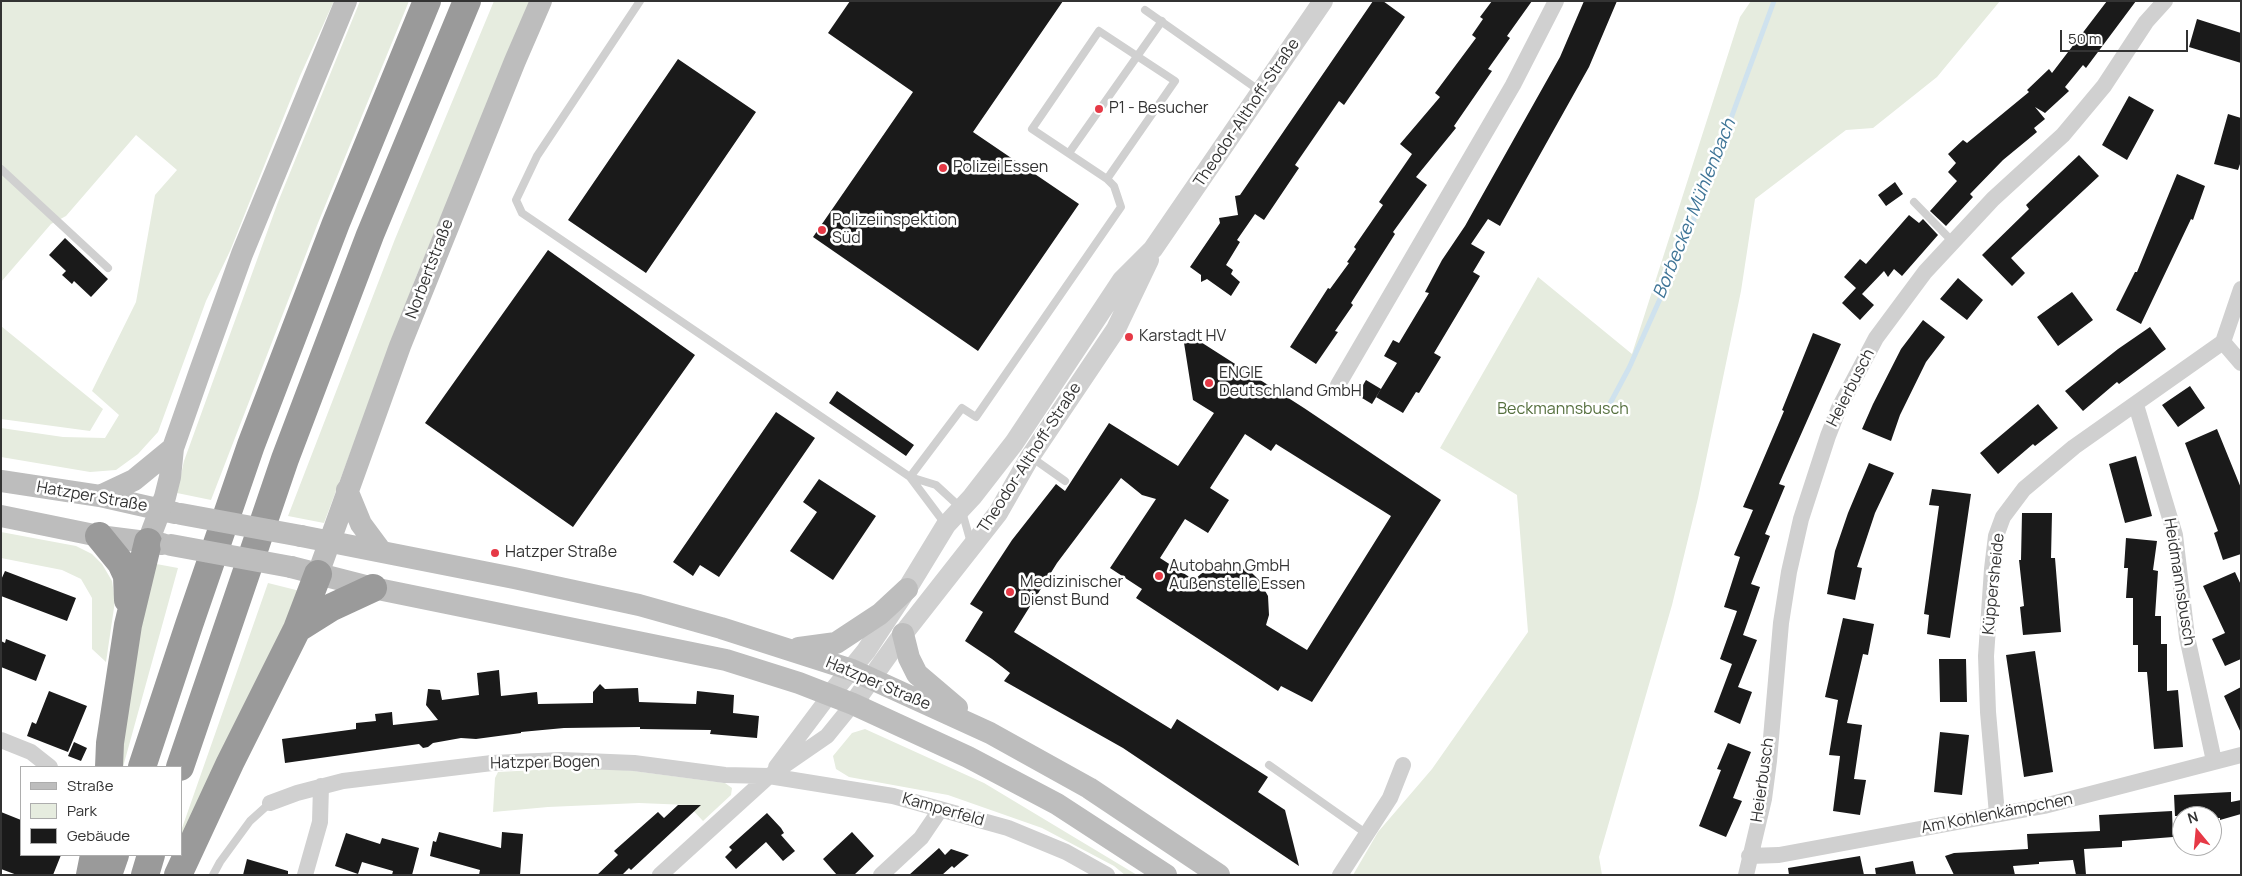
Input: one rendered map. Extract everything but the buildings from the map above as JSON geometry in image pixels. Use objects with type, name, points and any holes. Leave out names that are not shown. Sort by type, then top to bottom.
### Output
[{"type":"highway","points":[[142,766],[251,444],[336,223],[427,1]]},
{"type":"highway","points":[[180,766],[289,450],[370,235],[467,1]]},
{"type":"highway","points":[[99,536],[122,563],[127,576],[128,625],[108,766]]},
{"type":"highway","points":[[128,625],[159,544]]},
{"type":"highway","points":[[178,875],[234,755],[297,629],[318,574]]},
{"type":"highway","points":[[297,629],[332,607],[373,588]]},
{"type":"highway","points":[[90,875],[94,856]]},
{"type":"highway","points":[[108,875],[114,856]]},
{"type":"highway","points":[[145,875],[151,856]]},
{"type":"main road","points":[[159,544],[171,512],[170,477],[173,448],[242,254],[346,1]]},
{"type":"main road","name":"Norbertstraße","points":[[318,574],[347,490],[447,226],[541,1]]},
{"type":"main road","points":[[100,496],[134,480],[173,448]]},
{"type":"main road","name":"Hatzper Straße","points":[[1,481],[100,496],[171,512],[381,551],[639,605],[852,670],[990,732],[1091,789],[1219,875]]},
{"type":"main road","points":[[347,490],[361,524],[381,551]]},
{"type":"main road","name":"Hatzper Straße","points":[[1,516],[99,536],[159,544],[291,567],[373,588],[726,660],[854,704],[968,757],[1057,804],[1166,875]]},
{"type":"main road","points":[[786,650],[836,643],[880,614],[907,589]]},
{"type":"main road","points":[[903,634],[909,658],[917,674],[940,695],[990,732]]},
{"type":"street","name":"Theodor-Althoff-Straße","points":[[830,695],[852,670],[907,589],[946,525],[972,496],[1022,450],[1116,329],[1153,249],[1323,1]]},
{"type":"street","points":[[1338,386],[1513,85],[1556,1]]},
{"type":"street","name":"Heierbusch","points":[[1746,875],[1764,799],[1781,622],[1789,572],[1802,519],[1828,436],[1851,383],[1876,338],[1902,301],[1952,241],[1993,199],[2063,135],[2104,86],[2146,22],[2165,1]]},
{"type":"street","points":[[2241,289],[2224,342],[2241,363]]},
{"type":"street","name":"Küppersheide","points":[[1997,814],[1988,712],[1986,656],[1996,536],[2003,517],[2012,503],[2038,476],[2074,447],[2224,342]]},
{"type":"street","name":"Heidmannsbusch","points":[[2136,405],[2175,535],[2187,637],[2214,761]]},
{"type":"street","name":"Theodor-Althoff-Straße","points":[[854,704],[903,634],[998,513],[1022,450]]},
{"type":"street","points":[[769,776],[830,695]]},
{"type":"street","points":[[660,875],[769,776],[827,736],[854,704]]},
{"type":"street","points":[[1,740],[31,752],[49,766]]},
{"type":"street","name":"Am Kohlenkämpchen","points":[[1749,856],[1779,855],[1997,814],[2094,794],[2241,755]]},
{"type":"street","name":"Hatzper Bogen","points":[[270,804],[322,786],[343,781],[492,763],[562,760],[634,762],[726,775],[769,776]]},
{"type":"street","points":[[1340,875],[1390,798],[1403,765]]},
{"type":"street","name":"Kamperfeld","points":[[769,776],[893,796],[1008,828],[1066,852],[1107,875]]},
{"type":"street","points":[[305,875],[320,822],[322,786]]},
{"type":"street","points":[[881,875],[921,838],[940,810]]},
{"type":"lane","points":[[640,1],[538,156],[516,200],[522,213],[910,477],[936,485],[961,508],[972,546]]},
{"type":"lane","points":[[1144,10],[1262,92]]},
{"type":"lane","points":[[1069,153],[1162,21]]},
{"type":"lane","points":[[910,477],[962,408],[976,417],[1121,207],[1114,186],[1107,179],[1032,129],[1099,31],[1175,81],[1107,179]]},
{"type":"lane","points":[[1,169],[108,268]]},
{"type":"lane","points":[[1914,202],[1952,241]]},
{"type":"lane","points":[[1022,450],[1065,481]]},
{"type":"lane","points":[[910,477],[946,525]]},
{"type":"lane","points":[[1269,765],[1367,834]]},
{"type":"lane","points":[[213,875],[220,862],[250,821],[270,804]]},
{"type":"green space","points":[[1,1],[334,1],[300,76],[230,251],[206,301],[158,432],[138,454],[116,470],[90,472],[1,457],[1,428],[63,437],[105,438],[119,415],[92,391],[136,302],[155,195],[177,170],[136,135],[66,216],[51,224],[1,282]]},
{"type":"green space","points":[[360,1],[409,1],[318,223],[211,500],[177,493],[184,461],[278,202]]},
{"type":"green space","points":[[494,1],[530,1],[416,277],[324,523],[288,516],[395,239]]},
{"type":"green space","name":"Beckmannsbusch","points":[[1751,1],[2000,1],[1937,77],[1873,128],[1846,130],[1755,199],[1741,291],[1698,498],[1672,605],[1599,857],[1602,875],[1353,875],[1378,832],[1432,769],[1528,632],[1517,495],[1440,448],[1538,277],[1632,354],[1740,17]]},
{"type":"green space","points":[[1,326],[103,409],[90,431],[1,419]]},
{"type":"green space","points":[[1,532],[76,546],[92,554],[102,564],[112,581],[115,601],[106,662],[92,649],[92,598],[81,579],[62,570],[1,558]]},
{"type":"green space","points":[[151,563],[178,568],[123,766],[117,766]]},
{"type":"green space","points":[[268,583],[300,591],[182,842],[182,828]]},
{"type":"green space","points":[[865,729],[984,783],[1137,875],[1125,875],[1114,866],[1042,828],[948,795],[849,777],[836,769],[833,756],[852,733]]},
{"type":"green space","points":[[592,767],[725,783],[732,788],[731,795],[703,821],[688,805],[639,803],[548,807],[493,812],[495,778],[498,772]]},
{"type":"waterway","name":"Borbecker Mühlenbach","points":[[1605,413],[1629,368],[1686,241],[1774,1]]},
{"type":"place","name":"P1 - Besucher","points":[[1099,109]]},
{"type":"place","name":"Polizei Essen","points":[[943,168]]},
{"type":"place","name":"Polizeiinspektion Süd","points":[[822,230]]},
{"type":"place","name":"Karstadt HV","points":[[1129,337]]},
{"type":"place","name":"ENGIE Deutschland GmbH","points":[[1209,383]]},
{"type":"place","name":"Hatzper Straße","points":[[495,553]]},
{"type":"place","name":"Autobahn GmbH Außenstelle Essen","points":[[1159,576]]},
{"type":"place","name":"Medizinischer Dienst Bund","points":[[1010,592]]}]
